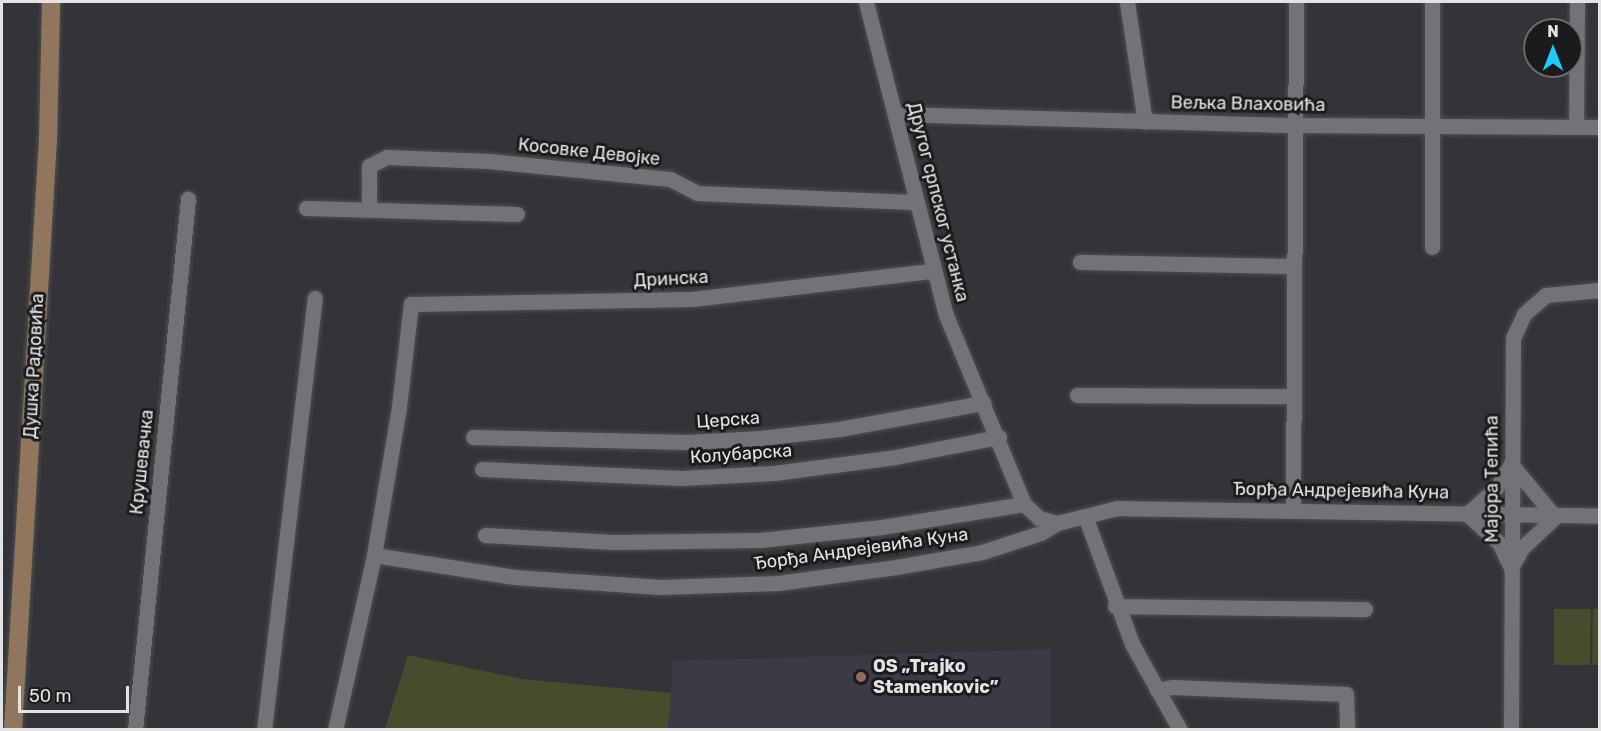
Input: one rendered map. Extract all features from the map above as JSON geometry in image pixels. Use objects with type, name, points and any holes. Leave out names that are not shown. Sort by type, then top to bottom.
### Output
[{"type":"street","name":"Душка Радовића","points":[[12,729],[48,139],[51,2]]},
{"type":"street","name":"Другог српског устанка","points":[[866,2],[896,114],[932,271],[946,315],[999,436],[1024,504]]},
{"type":"street","points":[[1126,2],[1145,122]]},
{"type":"street","points":[[1293,508],[1291,396],[1296,2]]},
{"type":"street","points":[[1432,2],[1432,247]]},
{"type":"street","points":[[1576,126],[1577,2]]},
{"type":"street","name":"Вељка Влаховића","points":[[896,114],[1296,125],[1599,127]]},
{"type":"street","name":"Косовке Девојке","points":[[369,208],[369,166],[387,157],[489,161],[670,179],[698,193],[917,202]]},
{"type":"street","name":"Крушевачка","points":[[135,729],[188,199]]},
{"type":"street","points":[[306,208],[517,214]]},
{"type":"street","points":[[1080,262],[1293,266]]},
{"type":"street","name":"Дринска","points":[[374,555],[399,407],[411,304],[692,299],[932,271]]},
{"type":"street","name":"Мајора Тепића","points":[[1511,729],[1512,357],[1520,321],[1546,295],[1599,290]]},
{"type":"street","points":[[264,729],[315,298]]},
{"type":"street","points":[[1077,395],[1291,396]]},
{"type":"street","name":"Церска","points":[[473,436],[698,442],[839,429],[984,403]]},
{"type":"street","name":"Колубарска","points":[[482,469],[682,478],[774,473],[895,457],[999,436]]},
{"type":"street","points":[[1511,464],[1555,517],[1522,548],[1511,568],[1500,544],[1467,514],[1497,487],[1511,464]]},
{"type":"street","points":[[485,536],[614,542],[760,540],[882,527],[1024,504],[1039,518],[1057,524]]},
{"type":"street","name":"Ђорђа Андрејевића Куна","points":[[374,555],[514,577],[660,587],[778,583],[982,552],[1041,533],[1057,524],[1117,508],[1293,508],[1511,516],[1599,516]]},
{"type":"street","points":[[1085,516],[1115,606],[1157,690],[1180,729]]},
{"type":"street","points":[[335,729],[374,555]]},
{"type":"street","points":[[1115,606],[1365,609]]},
{"type":"street","points":[[1157,690],[1172,687],[1346,694],[1347,729]]},
{"type":"shaded area","name":"OS „Trajko Stamenkovic”","points":[[1051,649],[1051,729],[668,730],[673,661]]},
{"type":"green space","points":[[1554,609],[1591,609],[1590,665],[1554,665]]},
{"type":"green space","points":[[1593,609],[1599,609],[1599,665],[1592,665]]},
{"type":"green space","points":[[408,655],[522,679],[671,693],[668,729],[385,729]]},
{"type":"place","name":"OS „Trajko Stamenkovic”","points":[[861,677]]}]
